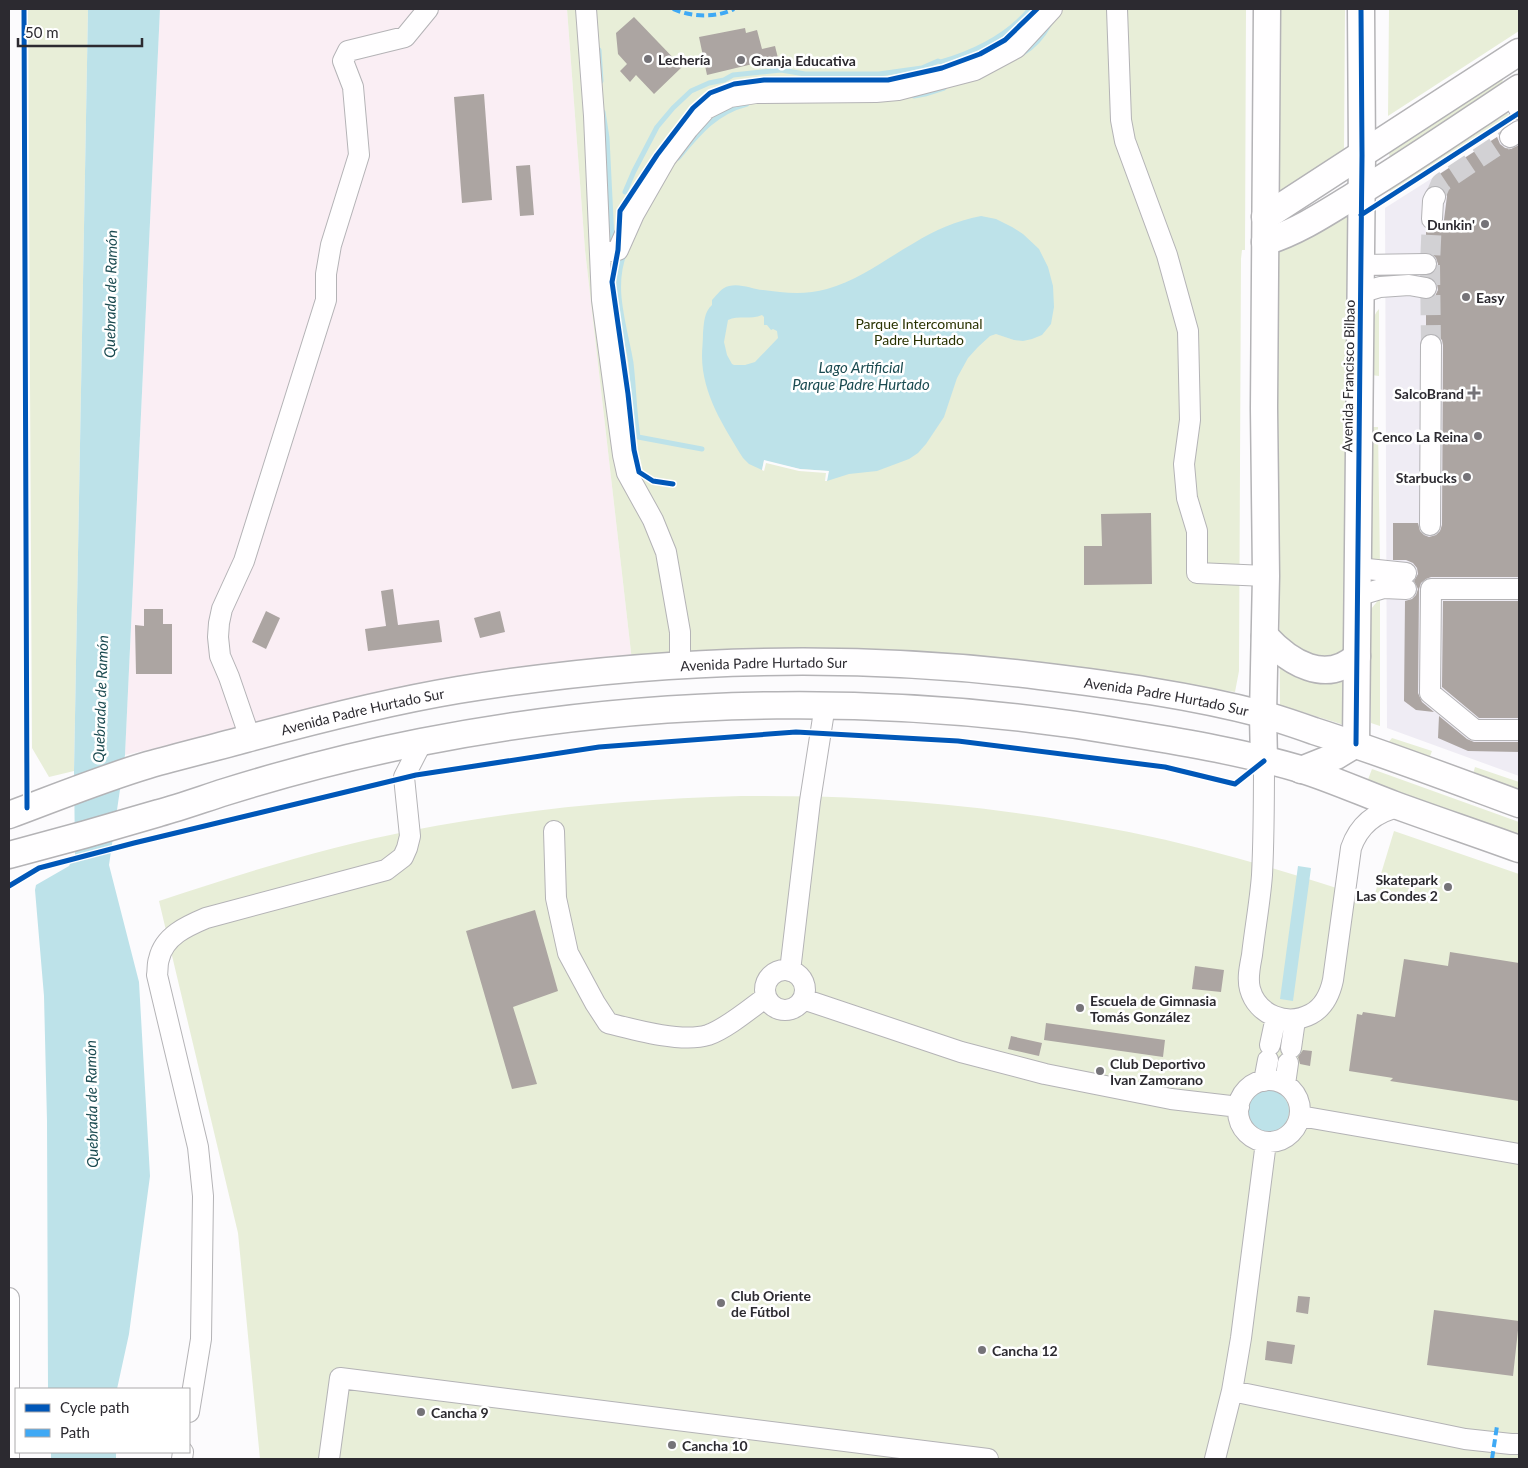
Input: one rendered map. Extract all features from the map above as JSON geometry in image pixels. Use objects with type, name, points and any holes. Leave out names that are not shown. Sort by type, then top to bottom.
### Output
[{"type":"main road","points":[[1264,761],[1267,9]]},
{"type":"main road","name":"Avenida Francisco Bilbao","points":[[1356,744],[1362,155],[1361,9]]},
{"type":"main road","points":[[1265,229],[1362,155],[1519,54]]},
{"type":"main road","points":[[1265,229],[1287,235],[1516,97],[1512,72],[1519,54]]},
{"type":"main road","points":[[1265,636],[1290,659],[1300,665],[1311,668],[1322,670],[1341,667],[1351,662],[1357,656]]},
{"type":"main road","name":"Avenida Padre Hurtado Sur","points":[[9,815],[60,795],[146,766],[365,708],[455,691],[599,671],[672,665],[818,661],[891,663],[1016,673],[1123,687],[1202,701],[1263,715],[1356,744],[1519,804]]},
{"type":"main road","points":[[9,855],[161,813],[290,773],[422,742],[546,722],[622,713],[690,708],[825,705],[962,712],[1031,719],[1167,740],[1301,770],[1519,849]]},
{"type":"main road","points":[[1301,770],[1336,756],[1356,744]]},
{"type":"street","points":[[250,738],[220,656],[219,622],[222,609],[244,561],[326,300],[326,274],[331,245],[359,155],[353,87],[343,60],[348,51],[405,37],[428,9]]},
{"type":"street","points":[[586,9],[594,116],[602,300],[627,473],[653,520],[666,552],[680,632],[680,659],[672,665]]},
{"type":"street","points":[[601,253],[618,250],[634,214],[666,158],[706,108],[730,97],[756,93],[876,92],[898,90],[975,70],[1016,48],[1052,9]]},
{"type":"street","points":[[1117,9],[1121,120],[1124,141],[1166,255],[1188,331],[1190,420],[1184,464],[1187,498],[1197,531],[1197,573],[1266,576]]},
{"type":"street","points":[[1432,219],[1435,197]]},
{"type":"street","points":[[1361,265],[1426,264]]},
{"type":"street","points":[[1360,293],[1380,287],[1409,285],[1426,288]]},
{"type":"street","points":[[1430,524],[1431,345]]},
{"type":"street","points":[[1357,596],[1406,581],[1358,568]]},
{"type":"street","points":[[1519,589],[1431,589],[1430,693],[1476,730],[1519,730]]},
{"type":"street","points":[[790,971],[810,801],[825,705]]},
{"type":"street","points":[[190,1406],[201,1339],[204,1196],[198,1147],[157,975],[159,958],[171,938],[185,927],[206,918],[386,870],[403,857],[410,836],[404,778],[422,742]]},
{"type":"street","points":[[1264,761],[1262,876],[1248,982],[1254,999],[1260,1007],[1285,1018],[1314,1013],[1327,999],[1331,990],[1351,848],[1354,840],[1364,824],[1372,817],[1400,807]]},
{"type":"street","points":[[554,831],[556,898],[568,953],[608,1023],[650,1034],[696,1038],[710,1035],[720,1029],[766,996]]},
{"type":"street","points":[[778,971],[790,971],[803,981],[805,987],[803,999],[795,1007],[784,1010],[773,1006],[766,996],[766,985],[768,979],[778,971]]},
{"type":"street","points":[[803,999],[961,1052],[1044,1074],[1171,1099],[1239,1107]]},
{"type":"street","points":[[1264,1081],[1269,1053],[1285,1018]]},
{"type":"street","points":[[1285,1018],[1289,1055],[1285,1084]]},
{"type":"street","points":[[1274,1080],[1285,1084],[1292,1090],[1300,1107],[1297,1125],[1292,1132],[1276,1141],[1266,1142],[1248,1134],[1242,1126],[1239,1117],[1239,1107],[1247,1090],[1255,1084],[1264,1081],[1274,1080]]},
{"type":"street","points":[[1300,1116],[1519,1154]]},
{"type":"street","points":[[1216,1459],[1232,1391],[1241,1338],[1266,1142]]},
{"type":"street","points":[[9,1298],[9,1459]]},
{"type":"street","points":[[329,1459],[340,1378],[988,1459]]},
{"type":"street","points":[[1232,1391],[1465,1438],[1519,1444]]},
{"type":"shaded area","points":[[160,9],[567,9],[585,250],[632,661],[357,702],[125,755]]},
{"type":"shaded area","points":[[1519,123],[1519,776],[1387,728],[1385,208]]},
{"type":"green space","points":[[28,9],[88,9],[74,771],[49,777],[32,748]]},
{"type":"green space","name":"Parque Intercomunal Padre Hurtado","points":[[567,9],[1246,9],[1245,250],[1242,250],[1241,259],[1239,671],[1235,692],[1187,685],[632,661],[585,250]]},
{"type":"green space","points":[[1279,9],[1345,9],[1344,151],[1280,198]]},
{"type":"green space","points":[[1389,9],[1519,9],[1519,31],[1388,116]]},
{"type":"green space","points":[[1504,76],[1501,87],[1390,160],[1389,152]]},
{"type":"green space","points":[[1501,110],[1510,115],[1390,194],[1389,186]]},
{"type":"green space","points":[[1349,211],[1344,725],[1280,705],[1277,253]]},
{"type":"green space","points":[[1379,309],[1379,376],[1371,375],[1370,350],[1372,322]]},
{"type":"green space","points":[[1371,427],[1378,427],[1380,567],[1375,564],[1371,556]]},
{"type":"green space","points":[[1380,598],[1380,726],[1371,723],[1371,609]]},
{"type":"green space","points":[[1392,738],[1432,751],[1429,759],[1387,744]]},
{"type":"green space","points":[[1475,767],[1519,782],[1519,791],[1473,774]]},
{"type":"green space","points":[[1372,769],[1519,822],[1519,834],[1367,782]]},
{"type":"green space","points":[[741,796],[857,798],[906,801],[970,807],[1066,820],[1129,832],[1222,854],[1313,880],[1373,900],[1394,831],[1519,874],[1519,1459],[260,1459],[238,1233],[159,901],[317,853],[414,830],[495,816],[577,806]]},
{"type":"water","name":"Quebrada de Ramón","points":[[88,9],[160,9],[125,755],[109,865],[139,982],[150,1176],[129,1334],[117,1388],[48,1388],[47,1121],[44,996],[35,890],[36,885],[69,866],[75,855],[74,771]]},
{"type":"water","name":"Lago Artificial Parque Padre Hurtado","points":[[981,216],[996,219],[1023,234],[1039,249],[1048,267],[1053,286],[1054,307],[1051,324],[1042,335],[1023,341],[996,334],[990,336],[978,347],[968,358],[957,378],[944,417],[926,444],[909,459],[877,471],[849,474],[827,481],[828,471],[800,469],[764,461],[762,470],[749,464],[743,458],[715,410],[706,384],[702,353],[703,333],[705,318],[707,311],[712,305],[712,300],[724,288],[733,285],[787,293],[803,293],[827,289],[861,275],[938,230]],"holes":[[[762,315],[764,317],[764,325],[767,325],[771,330],[777,331],[778,338],[755,362],[745,365],[732,364],[727,355],[724,342],[728,320]]]},
{"type":"water","points":[[1298,866],[1311,868],[1293,1001],[1280,999]]},
{"type":"water","points":[[1268,1090],[1283,1096],[1289,1111],[1283,1126],[1268,1132],[1253,1126],[1247,1111],[1253,1096]]},
{"type":"water","points":[[51,1453],[116,1453],[116,1459],[51,1459]]},
{"type":"pier","points":[[764,460],[800,469],[829,471],[827,481],[825,481],[826,473],[799,471],[766,463],[764,471],[762,470]]},
{"type":"building","name":"Lechería","points":[[634,17],[682,67],[654,94],[636,75],[630,82],[620,71],[627,64],[618,54],[616,33]]},
{"type":"building","points":[[745,28],[746,33],[757,30],[762,49],[775,46],[778,58],[707,75],[699,37]]},
{"type":"building","points":[[484,94],[492,200],[462,203],[454,97]]},
{"type":"building","name":"Cenco La Reina","points":[[1497,137],[1500,144],[1505,148],[1511,149],[1519,145],[1519,577],[1431,577],[1421,583],[1419,589],[1418,693],[1422,702],[1434,712],[1416,710],[1404,701],[1405,601],[1412,599],[1416,595],[1418,589],[1414,581],[1418,574],[1417,568],[1413,563],[1406,560],[1393,560],[1393,523],[1418,523],[1420,531],[1429,537],[1436,535],[1442,525],[1443,345],[1442,340],[1437,335],[1432,333],[1426,334],[1426,300],[1435,296],[1438,290],[1434,279],[1426,276],[1436,270],[1438,264],[1432,254],[1426,252],[1426,229],[1432,231],[1438,229],[1444,220],[1447,196],[1445,190],[1435,185],[1435,177]]},
{"type":"building","points":[[530,165],[534,215],[520,216],[516,166]]},
{"type":"building","points":[[1151,513],[1152,584],[1084,585],[1084,546],[1102,546],[1101,514]]},
{"type":"building","points":[[393,589],[398,625],[439,620],[442,642],[368,651],[365,629],[386,626],[381,591]]},
{"type":"building","points":[[1443,601],[1519,601],[1519,718],[1479,718],[1442,687]]},
{"type":"building","points":[[144,609],[163,609],[163,624],[172,624],[172,674],[136,674],[135,625],[144,626]]},
{"type":"building","points":[[266,611],[280,618],[266,649],[252,642]]},
{"type":"building","points":[[500,611],[505,632],[480,638],[474,618]]},
{"type":"building","points":[[1439,716],[1467,739],[1474,742],[1519,742],[1519,752],[1468,751],[1438,738]]},
{"type":"building","points":[[535,910],[558,991],[513,1007],[537,1084],[512,1089],[466,931]]},
{"type":"building","points":[[1450,952],[1519,963],[1519,1101],[1390,1081],[1393,1078],[1349,1071],[1357,1014],[1362,1015],[1363,1012],[1395,1017],[1404,959],[1448,966]]},
{"type":"building","points":[[1195,966],[1224,970],[1221,992],[1192,989]]},
{"type":"building","points":[[1046,1023],[1165,1040],[1163,1057],[1044,1040]]},
{"type":"building","points":[[1011,1036],[1042,1043],[1039,1056],[1008,1049]]},
{"type":"building","points":[[1303,1050],[1312,1051],[1310,1066],[1300,1064],[1298,1057]]},
{"type":"building","points":[[1298,1296],[1310,1297],[1308,1314],[1296,1312]]},
{"type":"building","points":[[1434,1310],[1519,1321],[1513,1376],[1427,1365]]},
{"type":"building","points":[[1267,1341],[1295,1345],[1292,1364],[1265,1360]]},
{"type":"waterway","points":[[625,192],[657,127],[691,91],[733,75],[781,70],[805,74],[879,74],[922,68],[966,53],[990,42],[1011,28],[1030,9]]},
{"type":"waterway","points":[[1023,53],[1037,41],[1049,25]]},
{"type":"waterway","points":[[599,50],[601,81]]},
{"type":"waterway","points":[[914,96],[944,88]]},
{"type":"waterway","points":[[678,158],[700,132],[716,118],[747,104]]},
{"type":"waterway","points":[[603,112],[607,138],[612,239]]},
{"type":"waterway","points":[[625,252],[621,265],[619,293],[631,363],[638,437],[702,449]]},
{"type":"tunnel","points":[[1435,197],[1441,183],[1510,137]]},
{"type":"tunnel","points":[[1431,345],[1430,264],[1432,219]]},
{"type":"marked path","points":[[673,9],[696,15],[720,14],[734,9]]},
{"type":"marked path","points":[[1492,1459],[1497,1426]]},
{"type":"cycle path","points":[[24,9],[27,808]]},
{"type":"cycle path","points":[[673,484],[653,481],[639,472],[634,450],[612,282],[618,250],[620,211],[657,155],[693,108],[710,93],[734,84],[764,80],[888,80],[942,68],[980,54],[1005,40],[1037,9]]},
{"type":"cycle path","points":[[1356,744],[1362,155],[1361,9]]},
{"type":"cycle path","points":[[1361,215],[1519,113]]},
{"type":"cycle path","points":[[9,886],[39,868],[134,843],[416,775],[599,747],[796,732],[958,741],[1165,767],[1235,784],[1264,761]]},
{"type":"place","name":"Lechería","points":[[648,59]]},
{"type":"place","name":"Granja Educativa","points":[[741,60]]},
{"type":"place","name":"Dunkin'","points":[[1485,224]]},
{"type":"place","name":"Easy","points":[[1466,297]]},
{"type":"place","name":"SalcoBrand","points":[[1474,393]]},
{"type":"place","name":"Cenco La Reina","points":[[1478,436]]},
{"type":"place","name":"Starbucks","points":[[1467,477]]},
{"type":"place","name":"Skatepark Las Condes 2","points":[[1448,887]]},
{"type":"place","name":"Escuela de Gimnasia Tomás González","points":[[1080,1008]]},
{"type":"place","name":"Club Deportivo Ivan Zamorano","points":[[1100,1071]]},
{"type":"place","name":"Club Oriente de Fútbol","points":[[721,1303]]},
{"type":"place","name":"Cancha 12","points":[[982,1350]]},
{"type":"place","name":"Cancha 9","points":[[421,1412]]},
{"type":"place","name":"Cancha 10","points":[[672,1445]]}]
